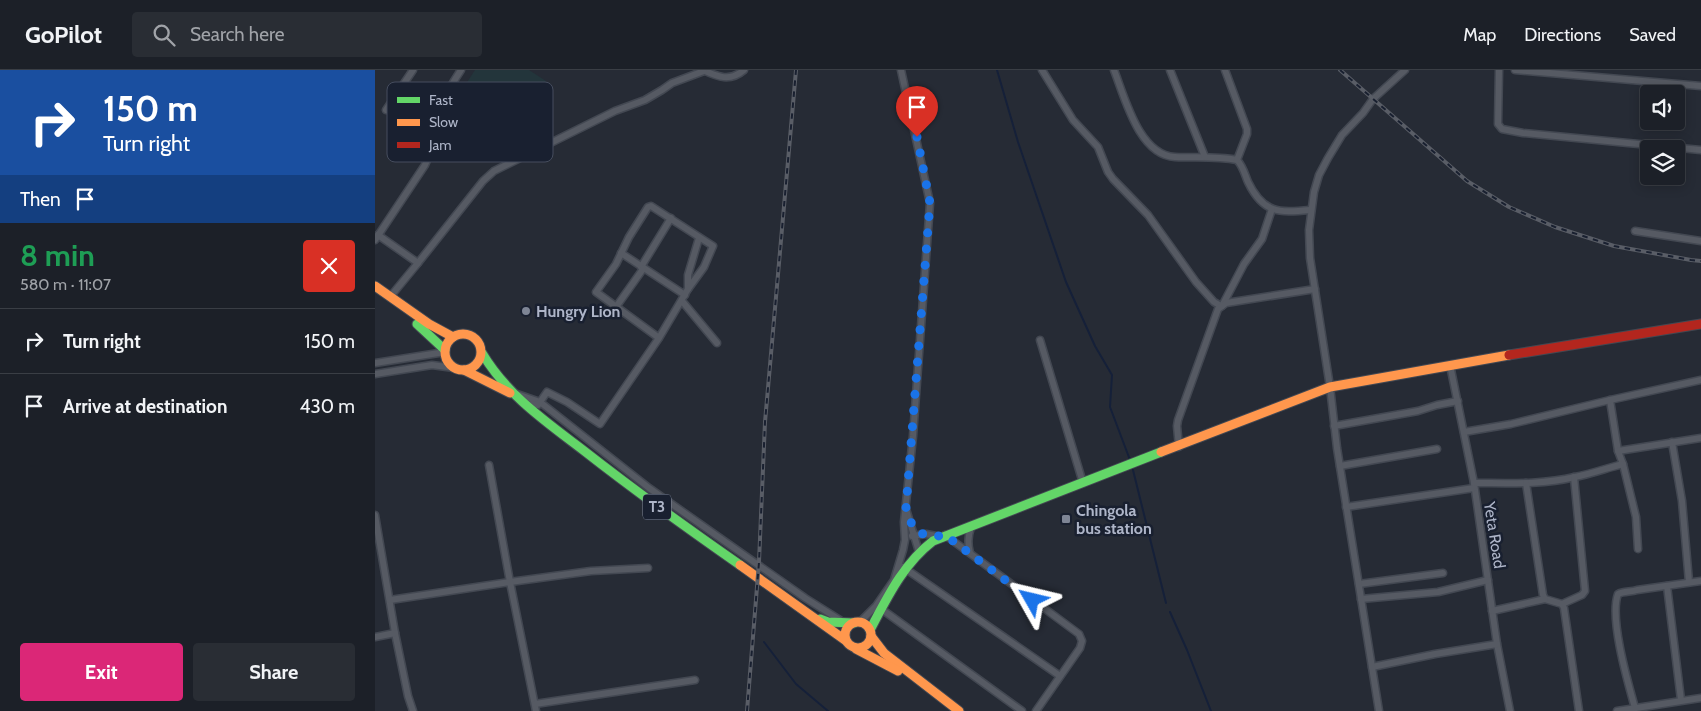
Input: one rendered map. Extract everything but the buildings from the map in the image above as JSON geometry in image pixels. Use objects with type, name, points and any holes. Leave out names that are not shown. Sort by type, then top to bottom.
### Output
[{"type":"main road","name":"T3","points":[[375,286],[429,324],[453,337],[458,334],[469,334],[478,341],[488,363],[524,404],[641,496],[845,640],[849,646],[920,682]]},
{"type":"main road","points":[[375,294],[430,334],[445,351],[448,362],[454,368]]},
{"type":"main road","points":[[856,649],[861,649],[868,644],[879,607],[903,567],[926,545],[943,536],[1179,447],[1330,387],[1450,365],[1701,324]]},
{"type":"main road","points":[[445,351],[448,342],[453,337]]},
{"type":"main road","points":[[464,370],[476,365],[482,353]]},
{"type":"main road","name":"T3","points":[[454,368],[464,370],[513,393]]},
{"type":"main road","name":"T3","points":[[805,612],[828,622],[864,623],[884,653],[958,711]]},
{"type":"main road","points":[[845,640],[845,631],[849,625],[857,622]]},
{"type":"street","points":[[405,82],[413,70]]},
{"type":"street","points":[[454,82],[461,70]]},
{"type":"street","points":[[553,142],[615,111],[645,100],[672,83],[698,72],[704,70],[727,78],[738,75],[744,70]]},
{"type":"street","points":[[901,70],[930,203],[906,508],[903,522],[905,540],[903,567],[1060,676]]},
{"type":"street","points":[[1042,70],[1073,120],[1098,147],[1113,179],[1148,215],[1196,282],[1214,302],[1222,306],[1268,296],[1315,289]]},
{"type":"street","points":[[1114,70],[1135,122],[1151,147],[1168,156],[1237,160]]},
{"type":"street","points":[[1170,70],[1205,157]]},
{"type":"street","points":[[1225,70],[1247,129],[1246,138],[1237,160]]},
{"type":"street","points":[[1379,711],[1346,507],[1310,258],[1310,210],[1319,175],[1342,134],[1363,113],[1373,99],[1405,70]]},
{"type":"street","points":[[1499,70],[1498,124],[1502,129],[1523,133],[1701,150]]},
{"type":"street","points":[[1515,70],[1701,86]]},
{"type":"street","points":[[1237,160],[1257,197],[1263,204],[1272,209],[1288,212],[1310,210]]},
{"type":"street","points":[[418,263],[377,238],[427,162]]},
{"type":"street","points":[[390,297],[483,181],[494,171],[512,162]]},
{"type":"street","points":[[524,404],[538,404],[547,392],[567,402],[600,424],[659,338],[704,267],[713,249],[712,245],[654,207],[648,207],[629,237],[616,264],[596,292],[615,308],[659,338]]},
{"type":"street","points":[[1179,447],[1178,420],[1214,316],[1222,306],[1244,264],[1262,239],[1272,209]]},
{"type":"street","points":[[615,308],[642,268],[671,218]]},
{"type":"street","points":[[1635,231],[1701,241]]},
{"type":"street","points":[[685,295],[688,275],[699,238]]},
{"type":"street","points":[[621,253],[685,295],[717,343]]},
{"type":"street","points":[[421,354],[430,347],[430,334]]},
{"type":"street","points":[[1040,340],[1083,483]]},
{"type":"street","points":[[375,363],[445,351]]},
{"type":"street","points":[[375,374],[432,365],[454,368]]},
{"type":"street","name":"Yeta Road","points":[[1450,365],[1474,486],[1497,644],[1510,711]]},
{"type":"street","points":[[1464,432],[1511,424],[1701,380]]},
{"type":"street","points":[[513,393],[539,402],[649,488],[805,598],[844,623]]},
{"type":"street","points":[[1610,400],[1618,451],[1636,518],[1638,549]]},
{"type":"street","points":[[1335,426],[1418,412],[1437,405],[1458,401]]},
{"type":"street","points":[[1618,451],[1701,438]]},
{"type":"street","points":[[1672,442],[1682,501],[1689,582]]},
{"type":"street","points":[[1340,466],[1437,449]]},
{"type":"street","points":[[1346,507],[1474,486],[1526,484],[1575,477],[1623,464]]},
{"type":"street","points":[[489,465],[535,708],[695,680]]},
{"type":"street","points":[[1492,611],[1545,598],[1562,604],[1582,595],[1585,591],[1575,477]]},
{"type":"street","points":[[1526,484],[1545,598]]},
{"type":"street","points":[[906,508],[919,552]]},
{"type":"street","points":[[375,515],[395,634],[413,711]]},
{"type":"street","points":[[911,524],[923,535]]},
{"type":"street","points":[[971,527],[968,545],[971,554]]},
{"type":"street","points":[[905,540],[923,535],[943,536],[971,554],[1079,634],[1082,642],[1080,648],[1035,711]]},
{"type":"street","points":[[390,600],[591,571],[648,568]]},
{"type":"street","points":[[1359,584],[1443,573]]},
{"type":"street","points":[[1361,599],[1438,592],[1488,580]]},
{"type":"street","points":[[1635,708],[1618,640],[1616,598],[1621,592],[1701,581]]},
{"type":"street","points":[[1667,586],[1681,700]]},
{"type":"street","points":[[1562,604],[1579,711]]},
{"type":"street","points":[[857,622],[879,607],[1022,711]]},
{"type":"street","points":[[375,637],[395,634]]},
{"type":"street","points":[[1372,667],[1497,644]]},
{"type":"street","points":[[1617,711],[1701,698]]},
{"type":"shaded area","points":[[475,70],[529,70],[546,81],[545,82],[467,82]]},
{"type":"waterway","points":[[997,70],[1018,142],[1066,282],[1095,346],[1112,375],[1110,407],[1130,460]]},
{"type":"waterway","points":[[1133,470],[1166,603]]},
{"type":"waterway","points":[[1170,612],[1211,711]]},
{"type":"waterway","points":[[764,642],[796,684],[828,711]]},
{"type":"railway","points":[[747,711],[759,562],[765,422],[796,70]]},
{"type":"railway","points":[[1340,70],[1467,181],[1509,207],[1555,227],[1614,246],[1701,261]]},
{"type":"traffic: fast","points":[[417,324],[445,350]]},
{"type":"traffic: fast","points":[[482,353],[503,382],[541,418],[680,523],[740,565]]},
{"type":"traffic: fast","points":[[870,630],[889,594],[904,571],[922,550],[933,541],[1161,452]]},
{"type":"traffic: fast","points":[[820,619],[828,622],[854,623]]},
{"type":"traffic: slow","points":[[375,286],[429,324],[453,337]]},
{"type":"traffic: slow","points":[[463,334],[470,335],[476,339],[480,345],[481,352],[480,359],[476,365],[470,369],[463,370],[456,369],[450,365],[446,359],[445,352],[446,345],[450,339],[456,335],[463,334]]},
{"type":"traffic: slow","points":[[1161,452],[1330,387],[1509,355]]},
{"type":"traffic: slow","points":[[464,370],[510,393]]},
{"type":"traffic: slow","points":[[740,565],[845,640]]},
{"type":"traffic: slow","points":[[858,622],[867,626],[871,635],[867,644],[858,648],[849,644],[845,635],[849,626],[858,622]]},
{"type":"traffic: slow","points":[[871,636],[884,653],[959,711]]},
{"type":"traffic: slow","points":[[856,649],[898,671]]},
{"type":"traffic: jam","points":[[1509,355],[1701,324]]},
{"type":"place","name":"Hungry Lion","points":[[526,311]]},
{"type":"place","name":"Chingola bus station","points":[[1066,519]]},
{"type":"route","points":[[917,137],[930,203],[906,508],[911,524],[918,532],[923,535],[941,537],[945,535],[1032,600]]}]
